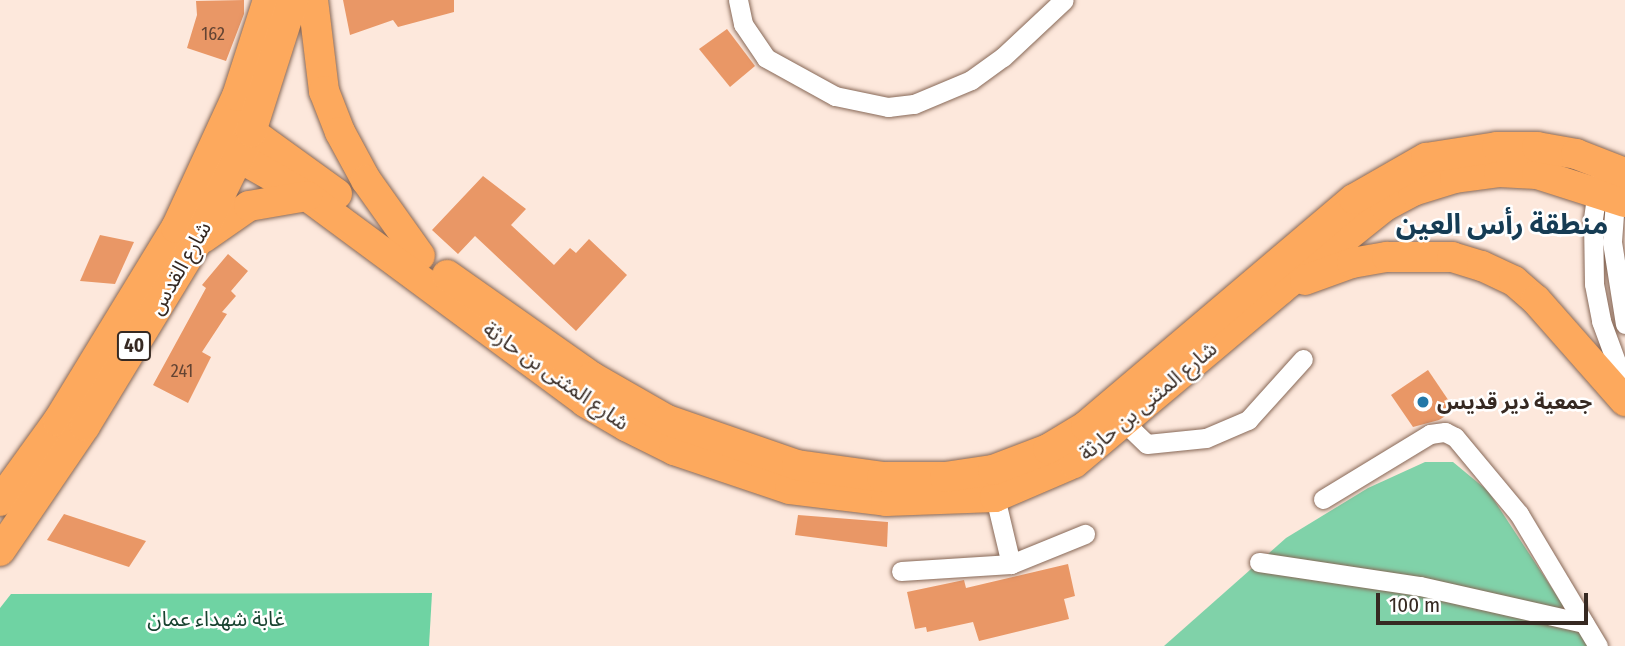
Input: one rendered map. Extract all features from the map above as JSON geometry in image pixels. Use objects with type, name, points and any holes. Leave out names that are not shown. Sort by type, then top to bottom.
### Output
[{"type":"highway","name":"شارع القدس","points":[[0,501],[58,421],[233,139],[268,0]]},
{"type":"highway","name":"شارع القدس","points":[[0,551],[85,426],[197,242],[233,139],[293,0]]},
{"type":"highway","points":[[313,0],[324,92],[340,132],[366,180],[420,256]]},
{"type":"highway","name":"شارع المثنى بن حارثة","points":[[233,139],[586,402],[674,450],[790,489],[824,496],[950,502],[995,497],[1074,463],[1125,423],[1281,289],[1385,206],[1455,177],[1499,172],[1613,183]]},
{"type":"highway","name":"شارع المثنى بن حارثة","points":[[233,139],[420,256],[592,377],[667,421],[797,464],[882,477],[945,477],[993,470],[1048,449],[1086,426],[1354,199],[1426,158],[1497,147],[1537,147],[1613,183]]},
{"type":"highway","points":[[197,242],[249,206],[307,196]]},
{"type":"highway","points":[[1281,289],[1352,263],[1387,257],[1452,257],[1482,266],[1514,281],[1536,300],[1625,401]]},
{"type":"street","points":[[738,0],[743,24],[766,58],[835,96],[888,107],[914,104],[971,80],[1003,57],[1064,0]]},
{"type":"street","points":[[1613,183],[1612,242],[1625,324]]},
{"type":"street","points":[[1613,183],[1594,284],[1601,321],[1625,386]]},
{"type":"street","points":[[1125,423],[1147,444],[1206,438],[1248,421],[1303,359]]},
{"type":"street","points":[[1323,499],[1430,434],[1445,432],[1455,437],[1502,490],[1598,646]]},
{"type":"street","points":[[995,497],[1011,564]]},
{"type":"street","points":[[901,570],[1011,564],[1085,534]]},
{"type":"street","points":[[1259,562],[1420,586],[1584,623]]},
{"type":"green space","points":[[1425,462],[1453,462],[1488,491],[1590,646],[1164,646],[1286,538],[1368,488]]},
{"type":"green space","name":"غابة شهداء عمان","points":[[432,593],[429,646],[0,646],[0,608],[11,594]]},
{"type":"building","points":[[244,0],[244,14],[226,61],[187,48],[197,15],[196,1]]},
{"type":"building","points":[[343,0],[454,0],[454,12],[398,27],[393,20],[350,35]]},
{"type":"building","points":[[727,29],[755,66],[730,87],[699,49]]},
{"type":"building","points":[[483,176],[526,209],[511,225],[554,265],[570,248],[576,253],[589,239],[627,275],[576,331],[475,236],[458,254],[432,230]]},
{"type":"building","points":[[100,235],[134,242],[115,284],[80,281]]},
{"type":"building","points":[[228,254],[248,271],[231,291],[236,296],[222,312],[227,314],[202,352],[211,357],[188,403],[153,385],[206,288],[202,285]]},
{"type":"building","name":"جمعية دير قديس","points":[[1428,370],[1455,410],[1439,420],[1413,427],[1391,395]]},
{"type":"building","points":[[64,514],[146,541],[129,567],[47,540]]},
{"type":"building","points":[[798,515],[888,522],[887,547],[795,535]]},
{"type":"building","points":[[1068,564],[1075,596],[1064,599],[1069,619],[979,641],[973,622],[927,632],[926,627],[915,629],[907,592],[964,580],[966,588]]},
{"type":"place","name":"جمعية دير قديس","points":[[1423,402]]},
{"type":"district","name":"منطقة رأس العين","points":[[1502,225]]}]
